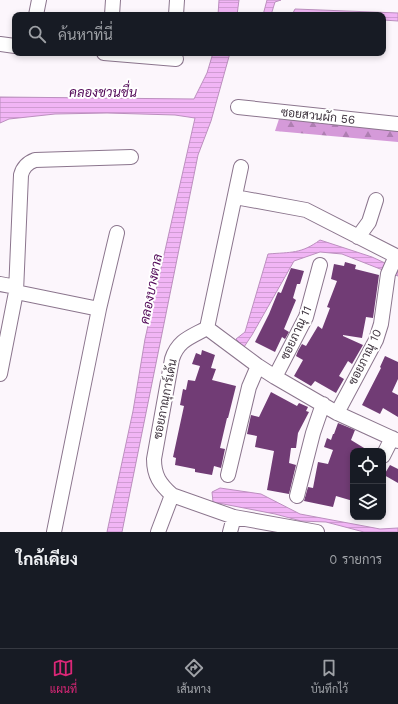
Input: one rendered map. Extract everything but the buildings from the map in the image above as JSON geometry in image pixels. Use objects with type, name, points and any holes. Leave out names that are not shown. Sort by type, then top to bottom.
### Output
[{"type":"street","points":[[37,12],[39,0]]},
{"type":"street","points":[[112,12],[113,0]]},
{"type":"street","points":[[176,12],[177,0]]},
{"type":"street","points":[[0,44],[12,46]]},
{"type":"street","points":[[143,56],[176,59]]},
{"type":"street","name":"ซอยสวนผัก 56","points":[[238,107],[398,124]]},
{"type":"street","points":[[0,374],[16,290],[21,175],[23,170],[35,160],[131,157]]},
{"type":"street","points":[[241,167],[207,328],[275,377],[337,413],[395,440],[386,452]]},
{"type":"street","points":[[235,197],[306,210],[358,237],[394,263]]},
{"type":"street","points":[[358,237],[370,222],[376,200]]},
{"type":"street","points":[[54,532],[99,309],[117,233]]},
{"type":"street","name":"ซอยภาณุ 10","points":[[337,413],[376,340],[381,324],[394,263]]},
{"type":"street","name":"ซอยภาณุ 11","points":[[275,377],[306,317],[320,265]]},
{"type":"street","points":[[0,284],[16,290],[99,309]]},
{"type":"street","name":"ซอยภาณุการ์เด้น","points":[[207,328],[182,342],[178,346],[172,359],[154,459],[154,470],[157,478],[164,488],[172,495],[234,517],[308,531]]},
{"type":"street","points":[[228,475],[249,387],[258,366]]},
{"type":"street","points":[[297,496],[313,433],[323,404]]},
{"type":"street","points":[[158,532],[172,495]]},
{"type":"street","points":[[230,532],[234,517]]},
{"type":"green space","points":[[279,119],[398,128],[398,142],[275,131]]},
{"type":"shaded area","points":[[219,0],[239,0],[237,12],[218,12]]},
{"type":"shaded area","points":[[267,0],[281,0],[275,2],[272,12],[264,12]]},
{"type":"shaded area","points":[[295,9],[372,12],[294,12]]},
{"type":"shaded area","points":[[386,13],[398,13],[398,21],[386,20]]},
{"type":"shaded area","points":[[212,56],[229,56],[211,121],[198,155],[122,532],[107,532],[133,411],[145,339],[195,118],[175,115],[107,113],[55,114],[9,119],[0,123],[0,97],[194,99],[207,73]]},
{"type":"shaded area","points":[[320,240],[372,257],[398,269],[398,276],[342,254],[320,252],[294,261],[244,347],[236,339],[245,332],[268,254],[301,250]]},
{"type":"shaded area","points":[[220,488],[261,494],[300,514],[380,529],[398,528],[398,532],[364,532],[326,522],[301,521],[275,514],[213,502],[212,492]]},
{"type":"water label","name":"คลองชวนชื่น","points":[[103,92]]},
{"type":"water label","name":"คลองบางตาล","points":[[151,289]]}]
